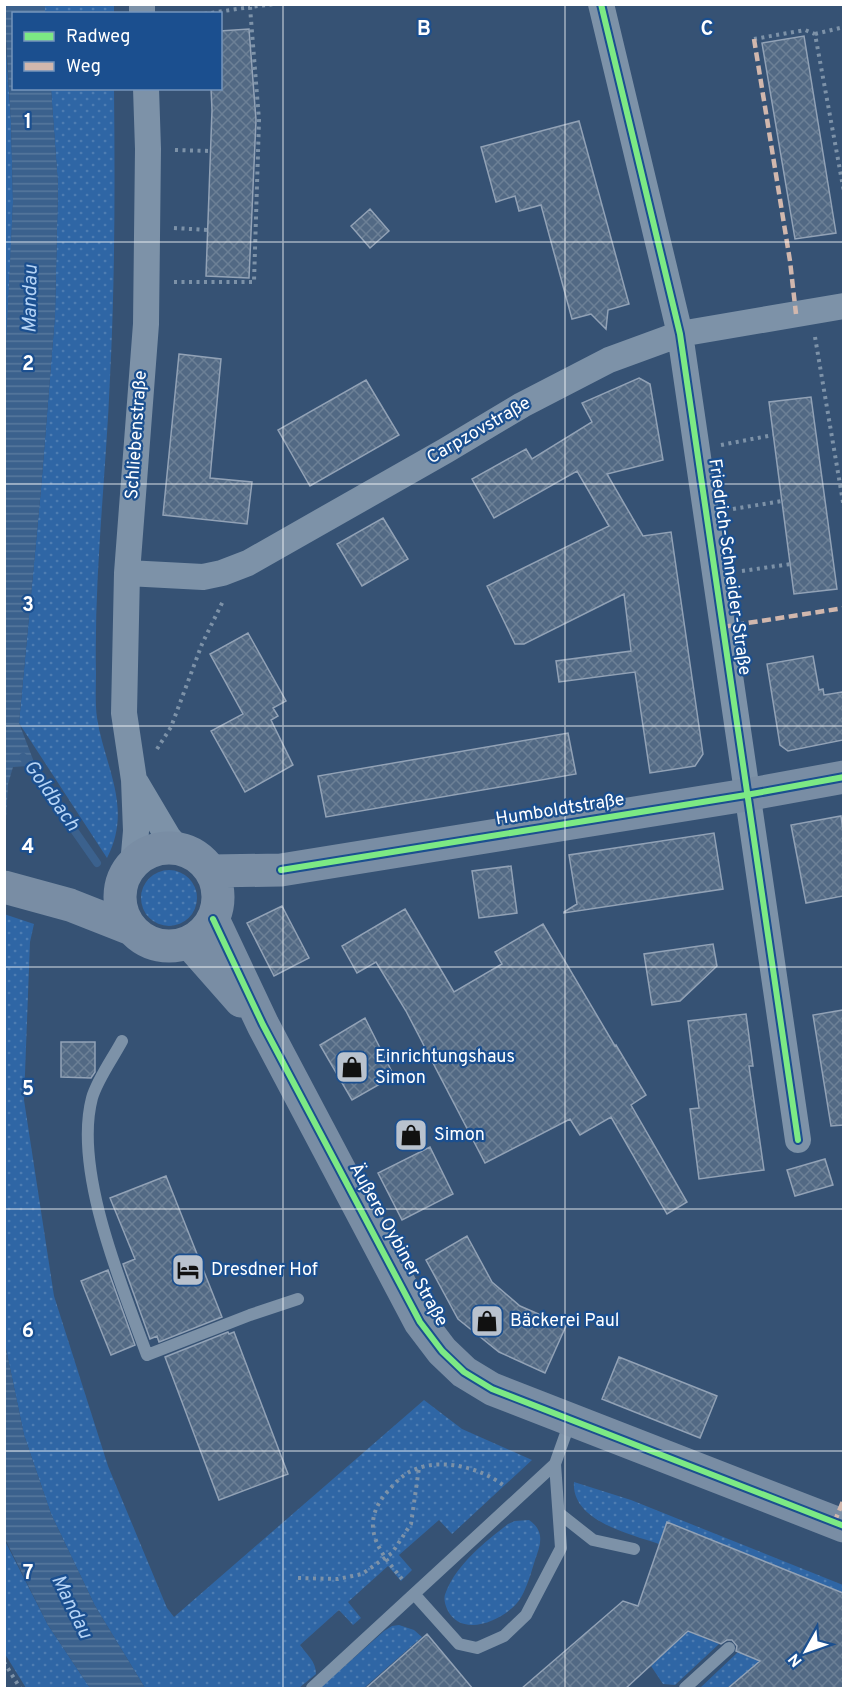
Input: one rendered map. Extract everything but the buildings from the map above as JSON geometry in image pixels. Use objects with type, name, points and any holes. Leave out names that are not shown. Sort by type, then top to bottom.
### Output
[{"type":"main road","name":"Humboldtstraße","points":[[210,871],[281,870],[746,795],[843,777]]},
{"type":"main road","points":[[4,887],[70,905],[131,929],[143,939],[154,944],[177,946],[203,933],[215,912],[216,882],[200,859],[186,851],[171,848],[155,850],[141,857],[128,873],[70,905]]},
{"type":"main road","name":"Humboldtstraße","points":[[215,912],[281,870]]},
{"type":"main road","points":[[128,873],[120,904],[131,929]]},
{"type":"main road","name":"Äußere Oybiner Straße","points":[[215,912],[263,1025],[420,1322],[441,1351],[464,1372],[492,1389],[843,1526]]},
{"type":"main road","name":"Äußere Oybiner Straße","points":[[189,942],[263,1025]]},
{"type":"street","name":"Friedrich-Schneider-Straße","points":[[601,4],[680,334],[798,1140]]},
{"type":"street","name":"Schliebenstraße","points":[[128,873],[136,831],[135,780],[124,713],[127,573],[146,324],[148,149],[146,90]]},
{"type":"street","name":"Carpzovstraße","points":[[127,573],[203,577],[222,573],[248,563],[522,405],[609,360],[680,334],[843,306]]},
{"type":"street","name":"Schliebenstraße","points":[[135,780],[168,837],[179,850]]},
{"type":"lane","points":[[122,1041],[92,1096],[86,1130],[90,1173],[111,1254],[147,1355],[298,1299]]},
{"type":"lane","points":[[415,1595],[459,1644],[477,1648],[504,1636],[526,1615],[561,1548],[555,1464],[572,1419]]},
{"type":"lane","points":[[312,1689],[555,1464]]},
{"type":"lane","points":[[560,1514],[593,1540],[634,1549]]},
{"type":"lane","points":[[685,1689],[729,1648]]},
{"type":"path","points":[[217,12],[274,4]]},
{"type":"path","points":[[146,281],[254,282],[259,120],[250,7]]},
{"type":"path","points":[[754,39],[805,30],[815,34],[843,27]]},
{"type":"path","points":[[815,34],[843,192]]},
{"type":"path","points":[[174,150],[211,151]]},
{"type":"path","points":[[176,228],[208,230]]},
{"type":"path","points":[[810,311],[843,508]]},
{"type":"path","points":[[697,449],[773,435]]},
{"type":"path","points":[[706,513],[782,501]]},
{"type":"path","points":[[714,574],[791,564]]},
{"type":"path","points":[[160,759],[157,749],[171,727],[202,644],[224,600],[222,573]]},
{"type":"path","points":[[415,1595],[380,1550],[373,1530],[374,1514],[382,1497],[396,1481],[419,1467],[435,1465],[474,1470],[498,1482],[518,1497]]},
{"type":"path","points":[[298,1578],[338,1579],[362,1574],[392,1553],[411,1524],[419,1467]]},
{"type":"path","points":[[4,1662],[20,1689]]},
{"type":"shaded area","points":[[45,5],[114,5],[114,12],[45,12]]},
{"type":"shaded area","points":[[4,20],[11,121],[13,202],[5,385]]},
{"type":"shaded area","points":[[51,90],[114,90],[113,306],[98,562],[96,636],[97,718],[115,788],[118,822],[107,858],[19,723],[55,315],[58,185]]},
{"type":"shaded area","points":[[164,870],[174,870],[189,878],[195,887],[197,898],[195,909],[189,918],[174,926],[164,926],[153,921],[146,914],[141,903],[141,893],[146,882],[153,875]]},
{"type":"shaded area","points":[[4,914],[34,924],[30,942],[24,1100],[54,1296],[108,1466],[167,1608],[174,1617],[424,1400],[462,1429],[532,1460],[452,1534],[439,1520],[399,1555],[412,1570],[401,1581],[388,1566],[348,1602],[361,1618],[353,1625],[339,1610],[300,1645],[313,1662],[316,1674],[299,1688],[145,1688],[95,1606],[51,1514],[24,1435],[5,1344]]},
{"type":"shaded area","points":[[574,1482],[631,1500],[843,1585],[843,1593],[667,1522],[659,1544],[604,1524],[582,1507],[576,1495]]},
{"type":"shaded area","points":[[529,1520],[540,1533],[540,1543],[529,1580],[520,1599],[505,1614],[484,1624],[462,1623],[454,1618],[447,1609],[445,1596],[457,1572],[481,1546],[508,1524]]},
{"type":"shaded area","points":[[4,1539],[48,1625],[90,1688],[26,1688],[5,1654]]},
{"type":"shaded area","points":[[399,1625],[414,1630],[422,1637],[364,1688],[320,1688],[384,1631]]},
{"type":"shaded area","points":[[688,1631],[719,1644],[675,1685],[663,1684],[651,1666]]},
{"type":"shaded area","points":[[738,1652],[760,1661],[727,1688],[700,1688]]},
{"type":"water","name":"Mandau","points":[[4,5],[45,5],[45,12],[12,12],[12,90],[51,90],[58,185],[55,315],[19,723],[34,762],[28,766],[13,767],[8,784],[5,839],[4,385],[13,202]]},
{"type":"water","name":"Mandau","points":[[5,1344],[24,1435],[51,1514],[95,1606],[145,1688],[90,1688],[48,1625],[5,1539]]},
{"type":"waterway","name":"Goldbach","points":[[23,757],[97,863]]},
{"type":"marked path","points":[[754,39],[790,261],[796,314]]},
{"type":"marked path","points":[[722,627],[844,608]]},
{"type":"marked path","points":[[834,1523],[844,1499]]},
{"type":"cycle path","points":[[601,4],[680,334],[798,1140]]},
{"type":"cycle path","points":[[281,870],[844,777]]},
{"type":"cycle path","points":[[213,919],[263,1025],[420,1322],[442,1351],[464,1372],[492,1389],[844,1526]]},
{"type":"place","name":"Einrichtungshaus Simon","points":[[352,1067]]},
{"type":"place","name":"Simon","points":[[411,1135]]},
{"type":"place","name":"Dresdner Hof","points":[[188,1270]]},
{"type":"place","name":"Bäckerei Paul","points":[[487,1321]]}]
